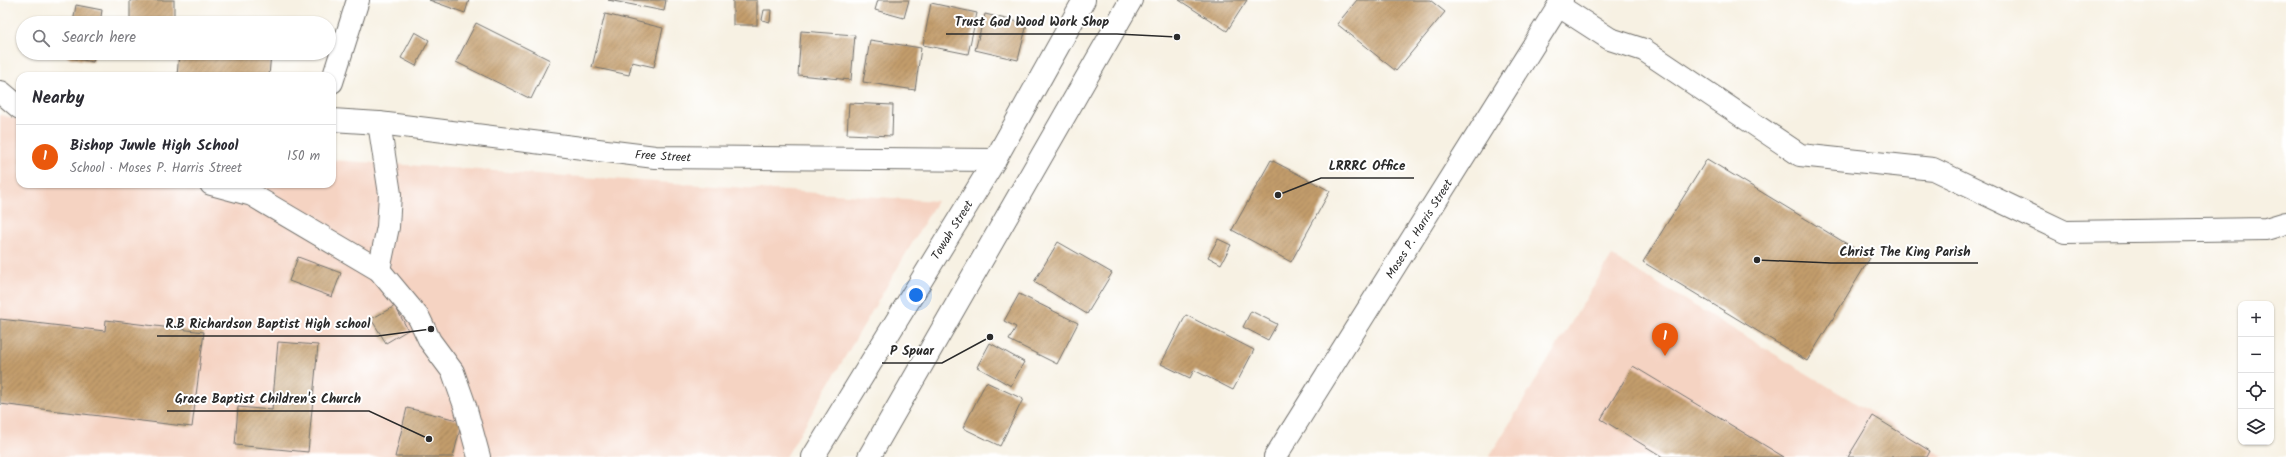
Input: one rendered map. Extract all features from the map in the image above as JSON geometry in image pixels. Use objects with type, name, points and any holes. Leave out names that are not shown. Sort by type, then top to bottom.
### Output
[{"type":"main road","points":[[335,72],[358,0]]},
{"type":"main road","name":"Towah Street","points":[[812,457],[995,160],[1084,0]]},
{"type":"main road","points":[[869,457],[1130,0]]},
{"type":"main road","points":[[1560,3],[1610,39],[1644,50],[1800,155],[1933,169],[2065,232],[2266,229],[2286,224]]},
{"type":"main road","name":"Moses P. Harris Street","points":[[1275,457],[1560,3]]},
{"type":"main road","points":[[7,93],[16,103]]},
{"type":"main road","name":"Free Street","points":[[336,120],[379,123],[655,157],[995,160]]},
{"type":"main road","points":[[379,123],[390,194],[388,227],[379,270]]},
{"type":"main road","points":[[226,188],[252,195],[379,270],[419,318],[430,341],[453,372],[466,406],[479,457]]},
{"type":"shaded area","points":[[0,115],[16,118],[16,188],[336,188],[336,160],[937,201],[786,457],[0,457]]},
{"type":"shaded area","points":[[1612,256],[1945,457],[1489,457]]},
{"type":"building","points":[[130,0],[174,0],[174,16],[130,16]]},
{"type":"building","points":[[429,0],[469,0],[465,13]]},
{"type":"building","points":[[608,0],[666,0],[664,11]]},
{"type":"building","points":[[733,0],[757,0],[757,25],[733,25]]},
{"type":"building","points":[[878,0],[909,0],[904,18],[875,10]]},
{"type":"building","points":[[1179,0],[1247,0],[1227,31]]},
{"type":"building","points":[[1357,0],[1430,0],[1445,12],[1396,71],[1337,24]]},
{"type":"building","points":[[931,3],[977,13],[968,54],[923,45]]},
{"type":"building","points":[[76,5],[102,10],[101,16],[74,16]]},
{"type":"building","points":[[764,10],[771,10],[770,22],[762,20]]},
{"type":"building","points":[[605,14],[663,28],[654,67],[632,62],[629,75],[592,67]]},
{"type":"building","points":[[985,14],[1027,24],[1018,60],[975,50]]},
{"type":"building","points":[[476,23],[550,60],[531,99],[456,62]]},
{"type":"building","points":[[801,31],[855,35],[851,80],[798,75]]},
{"type":"building","points":[[415,32],[429,40],[416,66],[401,58]]},
{"type":"building","points":[[870,40],[921,48],[915,90],[863,82]]},
{"type":"building","points":[[83,60],[93,60],[93,62]]},
{"type":"building","points":[[178,60],[270,60],[269,72],[177,72]]},
{"type":"building","points":[[849,103],[893,105],[892,136],[847,134]]},
{"type":"building","points":[[1707,159],[1870,258],[1807,361],[1643,262]]},
{"type":"building","points":[[1271,160],[1330,191],[1291,262],[1232,230]]},
{"type":"building","points":[[1218,239],[1231,245],[1221,264],[1208,257]]},
{"type":"building","points":[[1058,242],[1112,273],[1087,314],[1034,282]]},
{"type":"building","points":[[298,257],[341,273],[332,297],[289,281]]},
{"type":"building","points":[[1019,294],[1078,323],[1057,364],[1009,340],[1016,327],[1004,321]]},
{"type":"building","points":[[395,306],[408,330],[386,343],[371,319]]},
{"type":"building","points":[[1251,311],[1277,324],[1268,340],[1243,327]]},
{"type":"building","points":[[1186,315],[1254,350],[1233,390],[1194,370],[1190,378],[1161,364]]},
{"type":"building","points":[[0,319],[105,331],[106,320],[204,332],[192,427],[0,404]]},
{"type":"building","points":[[278,342],[318,345],[308,452],[235,445],[238,407],[272,410]]},
{"type":"building","points":[[990,343],[1024,362],[1011,386],[977,367]]},
{"type":"building","points":[[1633,366],[1784,457],[1663,457],[1601,419]]},
{"type":"building","points":[[986,382],[1023,399],[1000,446],[963,428]]},
{"type":"building","points":[[407,408],[462,421],[453,457],[395,457]]},
{"type":"building","points":[[1873,416],[1930,451],[1927,457],[1848,457]]},
{"type":"place","name":"Trust God Wood Work Shop","points":[[1177,37]]},
{"type":"place","name":"LRRRC Office","points":[[1278,195]]},
{"type":"place","name":"Christ The King Parish","points":[[1757,260]]},
{"type":"place","name":"R.B Richardson Baptist High school","points":[[431,329]]},
{"type":"place","name":"P Spuar","points":[[990,337]]},
{"type":"place","name":"Bishop Juwle High School","points":[[1665,356]]},
{"type":"place","name":"Grace Baptist Children's Church","points":[[429,439]]}]
